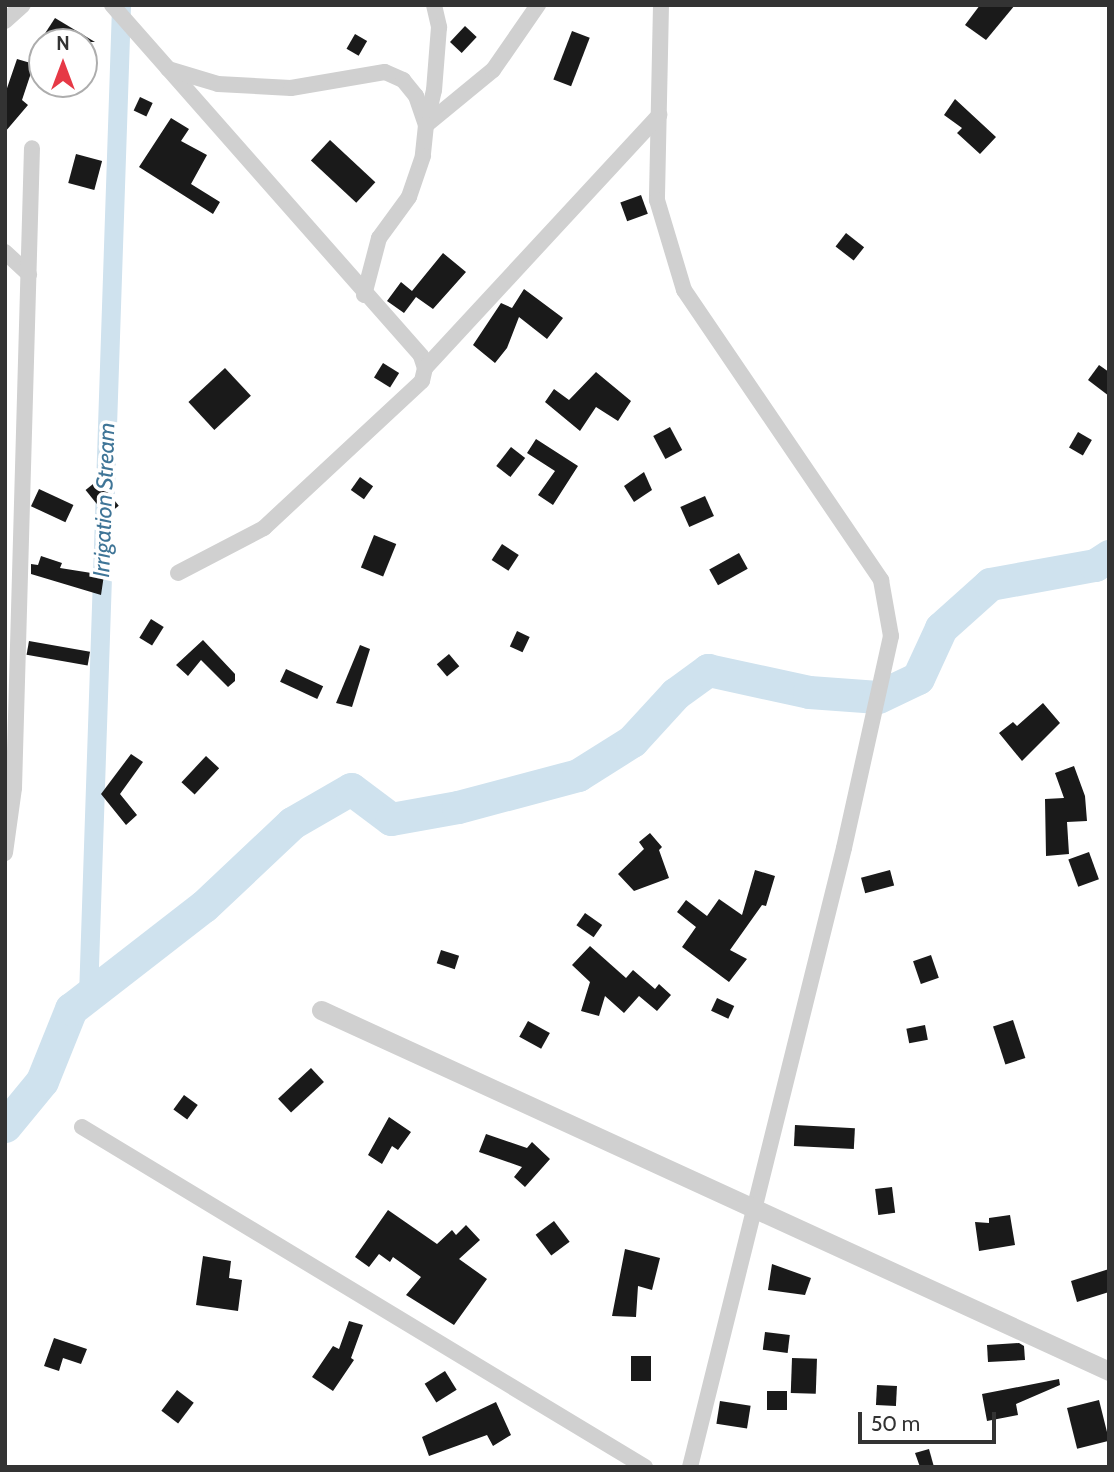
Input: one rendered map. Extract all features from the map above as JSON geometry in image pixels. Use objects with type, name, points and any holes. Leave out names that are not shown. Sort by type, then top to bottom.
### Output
[{"type":"street","points":[[5,20],[23,5]]},
{"type":"street","points":[[112,5],[364,295],[421,356],[425,368]]},
{"type":"street","points":[[364,295],[379,238],[409,197],[423,156],[426,125],[434,90],[439,27],[434,5]]},
{"type":"street","points":[[426,125],[493,70],[538,5]]},
{"type":"street","points":[[661,5],[657,200],[684,290],[881,580],[891,636],[755,1209],[690,1467]]},
{"type":"street","points":[[168,69],[218,83],[291,88],[385,72],[403,80],[416,96],[426,125]]},
{"type":"street","points":[[178,573],[264,528],[422,381],[425,368],[659,115]]},
{"type":"street","points":[[5,853],[14,788],[32,148]]},
{"type":"street","points":[[5,252],[29,274]]},
{"type":"street","points":[[321,1010],[1109,1371]]},
{"type":"street","points":[[82,1127],[645,1467]]},
{"type":"building","points":[[980,5],[1015,5],[986,40],[965,25]]},
{"type":"building","points":[[55,18],[72,28],[49,28]]},
{"type":"building","points":[[465,26],[477,37],[462,53],[450,42]]},
{"type":"building","points":[[572,31],[590,38],[571,86],[553,80]]},
{"type":"building","points":[[355,34],[367,41],[359,56],[346,49]]},
{"type":"building","points":[[17,59],[28,62],[28,82],[22,100],[28,105],[5,132],[5,94]]},
{"type":"building","points":[[140,97],[153,103],[146,117],[134,111]]},
{"type":"building","points":[[955,99],[996,137],[980,154],[957,133],[962,128],[944,115]]},
{"type":"building","points":[[171,118],[189,129],[181,141],[207,155],[191,184],[220,202],[213,214],[139,167]]},
{"type":"building","points":[[330,140],[375,182],[356,203],[311,160]]},
{"type":"building","points":[[76,154],[102,161],[94,190],[68,183]]},
{"type":"building","points":[[641,195],[648,214],[627,221],[620,203]]},
{"type":"building","points":[[846,233],[864,247],[854,261],[836,246]]},
{"type":"building","points":[[443,253],[466,272],[433,309],[416,297],[404,313],[387,301],[401,282],[412,291]]},
{"type":"building","points":[[524,289],[563,318],[547,339],[519,317],[507,348],[495,363],[473,345],[501,303],[512,308]]},
{"type":"building","points":[[383,363],[399,373],[390,387],[374,377]]},
{"type":"building","points":[[1099,365],[1109,372],[1109,396],[1088,380]]},
{"type":"building","points":[[225,368],[251,396],[214,430],[188,402]]},
{"type":"building","points":[[596,372],[631,401],[618,421],[596,407],[580,431],[545,402],[554,389],[569,400]]},
{"type":"building","points":[[670,427],[682,450],[665,459],[653,436]]},
{"type":"building","points":[[1078,432],[1092,440],[1083,456],[1069,448]]},
{"type":"building","points":[[536,439],[578,466],[553,505],[538,495],[555,471],[527,453]]},
{"type":"building","points":[[511,447],[525,458],[510,477],[496,466]]},
{"type":"building","points":[[644,472],[652,490],[634,502],[624,486]]},
{"type":"building","points":[[360,477],[373,486],[364,499],[351,490]]},
{"type":"building","points":[[98,480],[119,506],[106,516],[86,490]]},
{"type":"building","points":[[39,489],[73,505],[65,522],[31,506]]},
{"type":"building","points":[[705,496],[714,516],[689,527],[680,507]]},
{"type":"building","points":[[374,535],[396,544],[383,576],[361,567]]},
{"type":"building","points":[[502,544],[519,555],[508,571],[492,560]]},
{"type":"building","points":[[739,553],[748,569],[718,585],[709,569]]},
{"type":"building","points":[[41,556],[62,563],[60,568],[104,575],[101,595],[31,574],[31,564],[38,565]]},
{"type":"building","points":[[151,619],[164,627],[152,646],[139,638]]},
{"type":"building","points":[[517,631],[530,637],[523,652],[510,646]]},
{"type":"building","points":[[203,640],[235,674],[235,681],[228,687],[201,660],[188,676],[176,665]]},
{"type":"building","points":[[29,641],[90,652],[88,666],[27,655]]},
{"type":"building","points":[[360,645],[370,649],[352,707],[336,703]]},
{"type":"building","points":[[449,654],[459,666],[447,677],[437,664]]},
{"type":"building","points":[[286,669],[323,686],[317,699],[280,682]]},
{"type":"building","points":[[1043,703],[1060,723],[1022,761],[999,733],[1013,722],[1017,726]]},
{"type":"building","points":[[131,754],[143,762],[120,794],[137,815],[126,825],[101,794]]},
{"type":"building","points":[[206,756],[219,768],[195,795],[181,782]]},
{"type":"building","points":[[1074,766],[1085,796],[1087,821],[1067,822],[1069,854],[1046,856],[1045,799],[1064,798],[1055,773]]},
{"type":"building","points":[[650,833],[662,847],[659,850],[669,878],[634,891],[618,874],[644,849],[639,842]]},
{"type":"building","points":[[1089,852],[1099,879],[1078,887],[1068,860]]},
{"type":"building","points":[[755,870],[775,876],[766,906],[762,905],[730,950],[747,959],[729,982],[682,947],[696,927],[677,912],[686,900],[707,916],[719,899],[742,915]]},
{"type":"building","points":[[890,870],[894,885],[865,893],[861,878]]},
{"type":"building","points":[[585,913],[602,925],[594,937],[576,925]]},
{"type":"building","points":[[590,946],[626,978],[633,970],[655,989],[659,984],[671,995],[657,1011],[639,996],[624,1013],[605,996],[599,1016],[581,1011],[590,982],[572,965]]},
{"type":"building","points":[[441,950],[459,956],[455,969],[437,963]]},
{"type":"building","points":[[931,955],[939,978],[921,984],[913,961]]},
{"type":"building","points":[[717,998],[734,1006],[728,1019],[711,1011]]},
{"type":"building","points":[[1013,1020],[1025,1058],[1005,1065],[993,1026]]},
{"type":"building","points":[[528,1021],[550,1033],[541,1049],[519,1037]]},
{"type":"building","points":[[925,1025],[928,1040],[909,1043],[906,1029]]},
{"type":"building","points":[[311,1068],[324,1082],[291,1113],[278,1099]]},
{"type":"building","points":[[184,1095],[198,1105],[187,1120],[173,1110]]},
{"type":"building","points":[[389,1117],[411,1132],[398,1150],[392,1146],[382,1164],[368,1155]]},
{"type":"building","points":[[795,1125],[855,1128],[854,1149],[794,1146]]},
{"type":"building","points":[[486,1134],[527,1148],[532,1142],[550,1159],[525,1187],[514,1177],[522,1167],[479,1152]]},
{"type":"building","points":[[892,1187],[895,1213],[878,1215],[875,1189]]},
{"type":"building","points":[[388,1210],[437,1244],[452,1230],[456,1235],[466,1225],[480,1240],[459,1259],[487,1279],[454,1325],[406,1295],[421,1277],[393,1257],[390,1262],[379,1254],[369,1267],[355,1257]]},
{"type":"building","points":[[1010,1215],[1015,1245],[979,1251],[975,1222],[989,1223],[989,1218]]},
{"type":"building","points":[[554,1221],[570,1242],[551,1256],[536,1235]]},
{"type":"building","points":[[625,1249],[660,1258],[652,1290],[638,1286],[636,1317],[612,1316]]},
{"type":"building","points":[[203,1256],[231,1261],[229,1278],[242,1280],[238,1311],[196,1305]]},
{"type":"building","points":[[772,1264],[811,1278],[805,1295],[768,1290]]},
{"type":"building","points":[[1109,1269],[1109,1292],[1077,1302],[1071,1281]]},
{"type":"building","points":[[349,1321],[363,1325],[351,1358],[354,1360],[333,1391],[312,1377],[333,1346],[339,1349]]},
{"type":"building","points":[[765,1332],[790,1335],[788,1353],[763,1350]]},
{"type":"building","points":[[54,1338],[87,1349],[81,1364],[63,1358],[59,1371],[44,1366]]},
{"type":"building","points":[[1019,1343],[1024,1346],[1025,1360],[988,1362],[987,1345]]},
{"type":"building","points":[[631,1356],[651,1356],[651,1381],[631,1381]]},
{"type":"building","points":[[792,1358],[817,1359],[816,1394],[791,1393]]},
{"type":"building","points":[[445,1371],[457,1390],[436,1402],[425,1384]]},
{"type":"building","points":[[1059,1379],[1060,1385],[1016,1404],[1018,1415],[987,1421],[982,1394]]},
{"type":"building","points":[[877,1385],[897,1386],[896,1406],[876,1405]]},
{"type":"building","points":[[177,1390],[194,1403],[178,1423],[161,1411]]},
{"type":"building","points":[[767,1391],[787,1391],[787,1410],[767,1410]]},
{"type":"building","points":[[1099,1400],[1109,1441],[1077,1449],[1067,1408]]},
{"type":"building","points":[[720,1401],[751,1406],[747,1429],[716,1424]]},
{"type":"building","points":[[496,1402],[511,1435],[493,1446],[487,1435],[429,1456],[422,1437]]},
{"type":"building","points":[[929,1449],[934,1467],[920,1467],[915,1453]]},
{"type":"waterway","name":"Irrigation Stream","points":[[88,996],[121,5]]},
{"type":"waterway","points":[[5,1126],[42,1081],[71,1009],[204,906],[292,823],[351,789],[391,819],[458,807],[578,775],[632,741],[675,694],[708,670],[809,692],[878,697],[918,678],[941,628],[990,584],[1095,565],[1109,556]]}]
